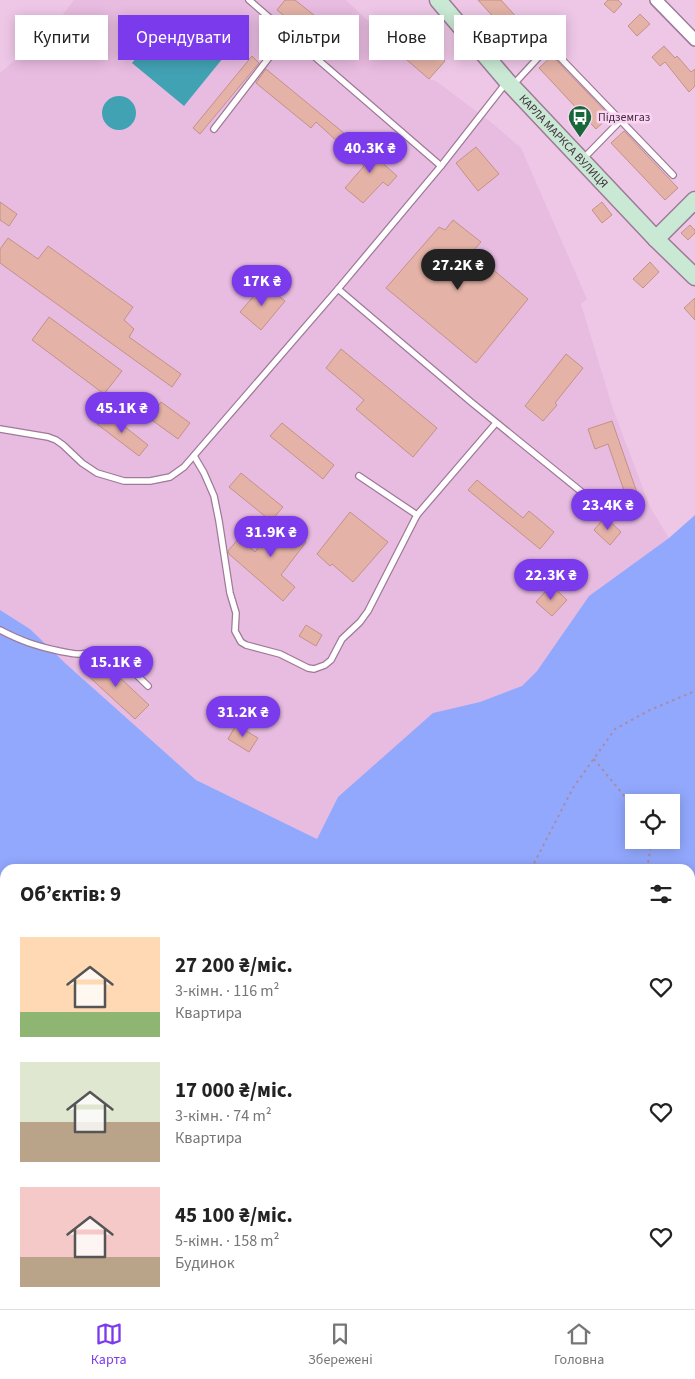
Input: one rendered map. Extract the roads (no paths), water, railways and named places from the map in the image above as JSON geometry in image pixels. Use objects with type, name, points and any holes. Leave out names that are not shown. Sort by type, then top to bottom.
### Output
[{"type":"street","name":"КАРЛА МАРКСА ВУЛИЦЯ","points":[[438,0],[509,84],[656,239],[695,277]]},
{"type":"street","points":[[656,0],[695,40]]},
{"type":"street","points":[[656,239],[695,200]]},
{"type":"lane","points":[[249,0],[267,15]]},
{"type":"lane","points":[[0,430],[48,437],[56,440],[82,463],[97,473],[124,481],[150,481],[170,476],[184,467],[338,288],[509,84],[549,46],[674,175]]},
{"type":"lane","points":[[214,129],[267,60]]},
{"type":"lane","points":[[319,60],[441,166]]},
{"type":"lane","points":[[581,160],[620,121]]},
{"type":"lane","points":[[338,288],[496,423],[605,511]]},
{"type":"lane","points":[[194,456],[214,496],[230,593],[236,613],[235,631],[238,638],[246,645],[280,654],[308,668],[314,669],[325,665],[331,660],[342,639],[360,622],[368,611],[417,515],[496,423]]},
{"type":"lane","points":[[359,476],[417,515]]},
{"type":"lane","points":[[0,630],[19,640],[76,654],[106,649],[113,652],[148,686]]},
{"type":"place","name":"Підземгаз","points":[[580,138]]}]
